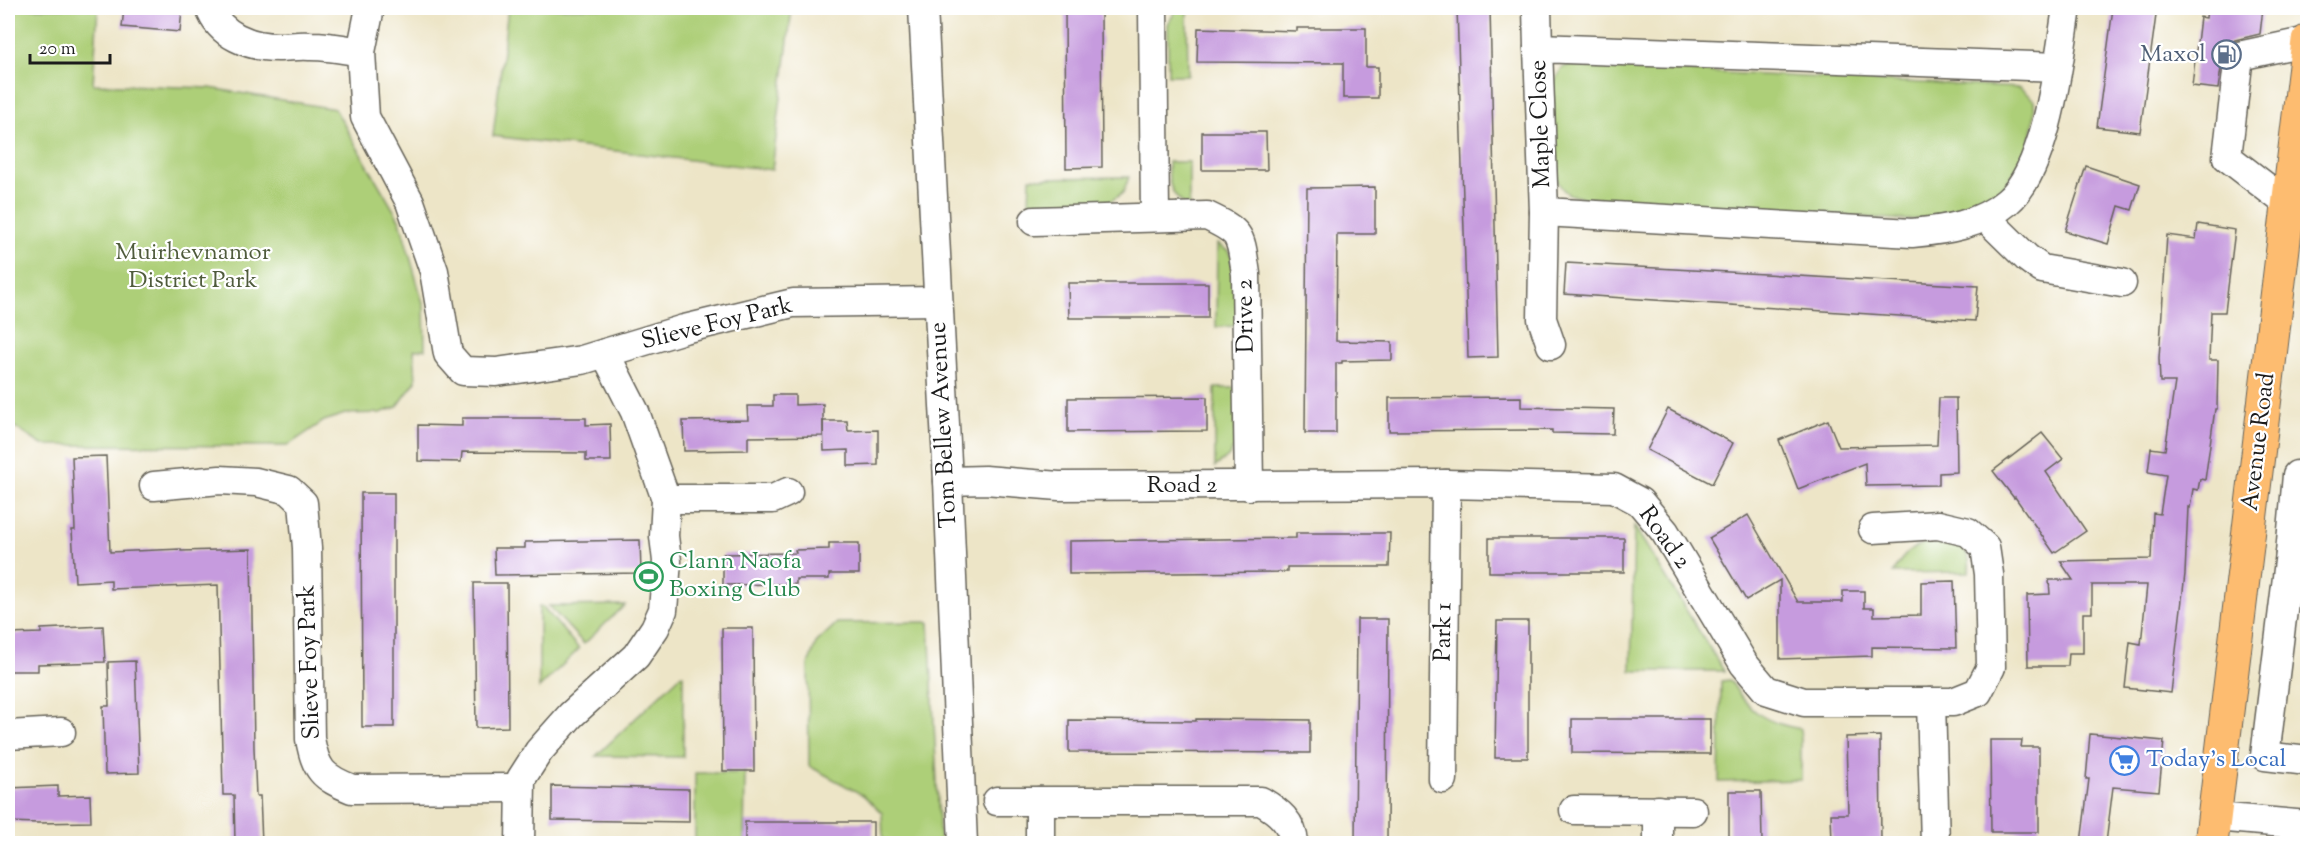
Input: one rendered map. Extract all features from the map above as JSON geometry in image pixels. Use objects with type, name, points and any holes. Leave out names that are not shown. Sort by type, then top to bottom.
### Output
[{"type":"main road","name":"Avenue Road","points":[[2213,830],[2307,41]]},
{"type":"street","points":[[210,8],[220,26],[249,42],[270,46],[309,45],[361,52],[370,8]]},
{"type":"street","name":"Tom Bellew Avenue","points":[[923,8],[948,481],[963,843]]},
{"type":"street","points":[[1153,8],[1155,217]]},
{"type":"street","points":[[1537,8],[1538,48]]},
{"type":"street","name":"Maple Close","points":[[2058,67],[1538,48],[1545,212],[1912,233],[1966,225],[1985,217],[2008,201],[2028,173],[2038,152],[2058,67],[2067,8]]},
{"type":"street","points":[[2288,204],[2227,157],[2239,56],[2307,41]]},
{"type":"street","name":"Slieve Foy Park","points":[[361,52],[364,117],[411,202],[434,271],[448,354],[463,371],[496,372],[582,360],[684,329],[793,303],[937,301]]},
{"type":"street","points":[[1545,212],[1542,319],[1551,345]]},
{"type":"street","name":"Drive 2","points":[[1034,221],[1207,216],[1229,226],[1241,240],[1246,274],[1249,486]]},
{"type":"street","points":[[1985,217],[2027,258],[2042,269],[2122,283]]},
{"type":"street","name":"Slieve Foy Park","points":[[520,843],[519,788],[521,779],[539,751],[571,716],[636,656],[655,628],[663,610],[667,561],[664,536],[666,499],[635,412],[605,353]]},
{"type":"street","points":[[2297,475],[2299,553],[2265,756],[2299,760]]},
{"type":"street","name":"Slieve Foy Park","points":[[154,486],[220,480],[256,482],[290,490],[303,503],[307,548],[310,739],[314,762],[332,781],[352,789],[519,788]]},
{"type":"street","name":"Road 2","points":[[948,481],[985,480],[1059,486],[1446,484],[1614,488],[1640,502],[1665,532],[1744,664],[1766,690],[1804,702],[1953,702],[1978,692],[1991,667],[1989,574],[1985,547],[1968,532],[1938,525],[1873,529]]},
{"type":"street","name":"Park 1","points":[[1443,779],[1446,484]]},
{"type":"street","points":[[666,499],[773,499],[788,492]]},
{"type":"street","points":[[1931,702],[1935,843]]},
{"type":"street","points":[[8,735],[61,732]]},
{"type":"street","points":[[997,801],[1261,801],[1281,812],[1294,843]]},
{"type":"street","points":[[1040,801],[1040,843]]},
{"type":"street","points":[[1574,810],[1693,811]]},
{"type":"street","points":[[1658,810],[1658,843]]},
{"type":"street","points":[[2213,830],[2307,825]]},
{"type":"green space","name":"Muirhevnamor District Park","points":[[8,8],[98,8],[93,84],[210,88],[335,109],[400,221],[424,307],[425,349],[414,350],[416,381],[397,407],[380,413],[345,414],[324,421],[287,446],[42,445],[13,426],[8,261]]},
{"type":"green space","points":[[508,8],[792,8],[772,170],[493,136]]},
{"type":"green space","points":[[1177,8],[1187,8],[1188,75],[1168,75],[1168,24]]},
{"type":"green space","points":[[1569,65],[2020,88],[2034,100],[2033,126],[2023,158],[2007,183],[1995,194],[1959,212],[1932,217],[1906,220],[1585,198],[1567,193],[1556,178],[1552,84],[1562,68]]},
{"type":"green space","points":[[1168,162],[1189,162],[1189,207],[1178,199],[1171,188]]},
{"type":"green space","points":[[1129,177],[1123,193],[1109,202],[1029,204],[1030,178]]},
{"type":"green space","points":[[1217,244],[1228,251],[1234,261],[1238,326],[1216,327]]},
{"type":"green space","points":[[1215,388],[1238,388],[1235,447],[1228,457],[1215,467]]},
{"type":"green space","points":[[1634,526],[1724,671],[1631,671]]},
{"type":"green space","points":[[1937,539],[1958,545],[1966,552],[1969,572],[1893,573],[1910,550]]},
{"type":"green space","points":[[625,605],[584,644],[549,606]]},
{"type":"green space","points":[[539,607],[543,607],[579,649],[539,688]]},
{"type":"green space","points":[[929,622],[940,843],[883,843],[882,813],[863,795],[809,766],[808,665],[816,643],[837,623]]},
{"type":"green space","points":[[682,674],[683,757],[596,756]]},
{"type":"green space","points":[[1730,680],[1744,700],[1759,714],[1777,723],[1801,729],[1801,780],[1719,782],[1721,681]]},
{"type":"green space","points":[[695,773],[745,773],[744,843],[695,843]]},
{"type":"building","points":[[124,8],[182,8],[180,32],[122,27]]},
{"type":"building","points":[[1065,8],[1101,8],[1102,167],[1066,168]]},
{"type":"building","points":[[1457,8],[1490,8],[1498,357],[1468,358]]},
{"type":"building","points":[[2113,8],[2157,8],[2140,132],[2097,127]]},
{"type":"building","points":[[2207,8],[2263,8],[2260,34],[2235,40],[2226,45],[2218,89],[2192,86],[2200,17],[2206,18]]},
{"type":"building","points":[[1198,28],[1297,31],[1297,28],[1366,28],[1366,67],[1378,67],[1378,98],[1343,98],[1343,63],[1197,62]]},
{"type":"building","points":[[1202,132],[1266,132],[1267,170],[1202,170]]},
{"type":"building","points":[[2086,166],[2140,184],[2132,210],[2119,206],[2108,244],[2065,231]]},
{"type":"building","points":[[1375,187],[1375,234],[1337,234],[1336,341],[1392,342],[1392,360],[1336,363],[1336,433],[1305,433],[1307,188]]},
{"type":"building","points":[[2198,224],[2235,230],[2225,312],[2211,312],[2209,360],[2218,360],[2217,409],[2215,409],[2205,480],[2200,479],[2198,490],[2193,489],[2190,508],[2188,507],[2185,574],[2171,693],[2125,688],[2130,642],[2141,644],[2147,585],[2092,585],[2092,613],[2083,613],[2083,653],[2069,653],[2068,666],[2028,666],[2027,595],[2050,594],[2049,580],[2073,580],[2060,561],[2151,559],[2153,513],[2160,514],[2166,475],[2148,472],[2151,448],[2165,450],[2175,382],[2160,382],[2159,358],[2167,235],[2196,239]]},
{"type":"building","points":[[1566,263],[1978,286],[1975,321],[1564,294]]},
{"type":"building","points":[[1068,283],[1208,283],[1208,318],[1069,318]]},
{"type":"building","points":[[773,395],[795,395],[795,405],[823,404],[823,436],[748,437],[748,450],[684,451],[683,421],[748,420],[747,406],[773,406]]},
{"type":"building","points":[[1207,397],[1207,431],[1068,432],[1068,398]]},
{"type":"building","points":[[1521,397],[1521,407],[1614,409],[1613,434],[1552,433],[1552,430],[1389,431],[1389,398]]},
{"type":"building","points":[[1939,398],[1956,398],[1957,472],[1939,473],[1939,485],[1866,486],[1865,463],[1798,489],[1779,440],[1828,420],[1839,447],[1937,445]]},
{"type":"building","points":[[1668,409],[1733,443],[1712,484],[1647,450]]},
{"type":"building","points":[[462,418],[586,418],[586,425],[610,424],[611,461],[586,461],[586,453],[462,452],[461,462],[418,461],[418,425],[462,426]]},
{"type":"building","points":[[823,421],[847,421],[848,431],[878,430],[878,465],[848,466],[848,450],[824,451]]},
{"type":"building","points":[[2042,433],[2063,459],[2046,472],[2086,531],[2054,553],[2015,497],[1993,471]]},
{"type":"building","points":[[106,456],[110,552],[251,549],[254,748],[256,796],[260,796],[262,843],[235,843],[234,795],[223,795],[218,585],[111,589],[111,580],[75,582],[72,457]]},
{"type":"building","points":[[361,493],[394,493],[394,727],[362,727]]},
{"type":"building","points":[[1748,515],[1798,602],[1843,602],[1843,591],[1864,591],[1864,608],[1874,608],[1874,616],[1921,615],[1921,582],[1954,581],[1956,648],[1872,647],[1872,656],[1780,659],[1780,580],[1746,600],[1709,538]]},
{"type":"building","points":[[1296,533],[1390,533],[1389,567],[1287,567],[1287,572],[1069,574],[1069,541],[1296,538]]},
{"type":"building","points":[[1489,538],[1624,538],[1624,572],[1489,572]]},
{"type":"building","points":[[640,540],[641,573],[495,575],[494,548],[525,548],[525,542]]},
{"type":"building","points":[[829,543],[859,543],[859,574],[829,574],[829,579],[796,579],[796,584],[723,585],[723,554],[796,553],[795,550],[829,549]]},
{"type":"building","points":[[474,583],[507,583],[508,727],[476,728]]},
{"type":"building","points":[[1357,619],[1388,619],[1387,843],[1355,843]]},
{"type":"building","points":[[1497,621],[1528,621],[1528,758],[1495,758]]},
{"type":"building","points":[[103,626],[105,662],[38,664],[38,671],[8,671],[8,634],[41,633],[41,629]]},
{"type":"building","points":[[722,628],[753,628],[754,771],[723,771]]},
{"type":"building","points":[[135,661],[139,773],[105,774],[103,706],[109,706],[108,662]]},
{"type":"building","points":[[1196,719],[1310,720],[1310,753],[1069,752],[1069,720],[1196,721]]},
{"type":"building","points":[[1572,719],[1710,719],[1710,754],[1572,753]]},
{"type":"building","name":"Today's Local","points":[[2090,734],[2164,741],[2159,791],[2113,787],[2106,843],[2081,843],[2089,779],[2086,779]]},
{"type":"building","points":[[1880,736],[1881,843],[1832,843],[1831,814],[1848,814],[1846,737]]},
{"type":"building","points":[[1990,740],[2022,740],[2021,747],[2039,747],[2039,832],[1991,832]]},
{"type":"building","points":[[58,786],[58,796],[90,795],[91,822],[8,822],[8,788]]},
{"type":"building","points":[[552,786],[689,789],[689,822],[552,820]]},
{"type":"building","points":[[1729,791],[1761,791],[1762,843],[1729,843]]},
{"type":"building","points":[[745,822],[873,822],[873,843],[745,843]]},
{"type":"place","name":"Maxol","points":[[2227,55]]},
{"type":"place","name":"Clann Naofa Boxing Club","points":[[648,576]]},
{"type":"place","name":"Today's Local","points":[[2125,760]]}]
